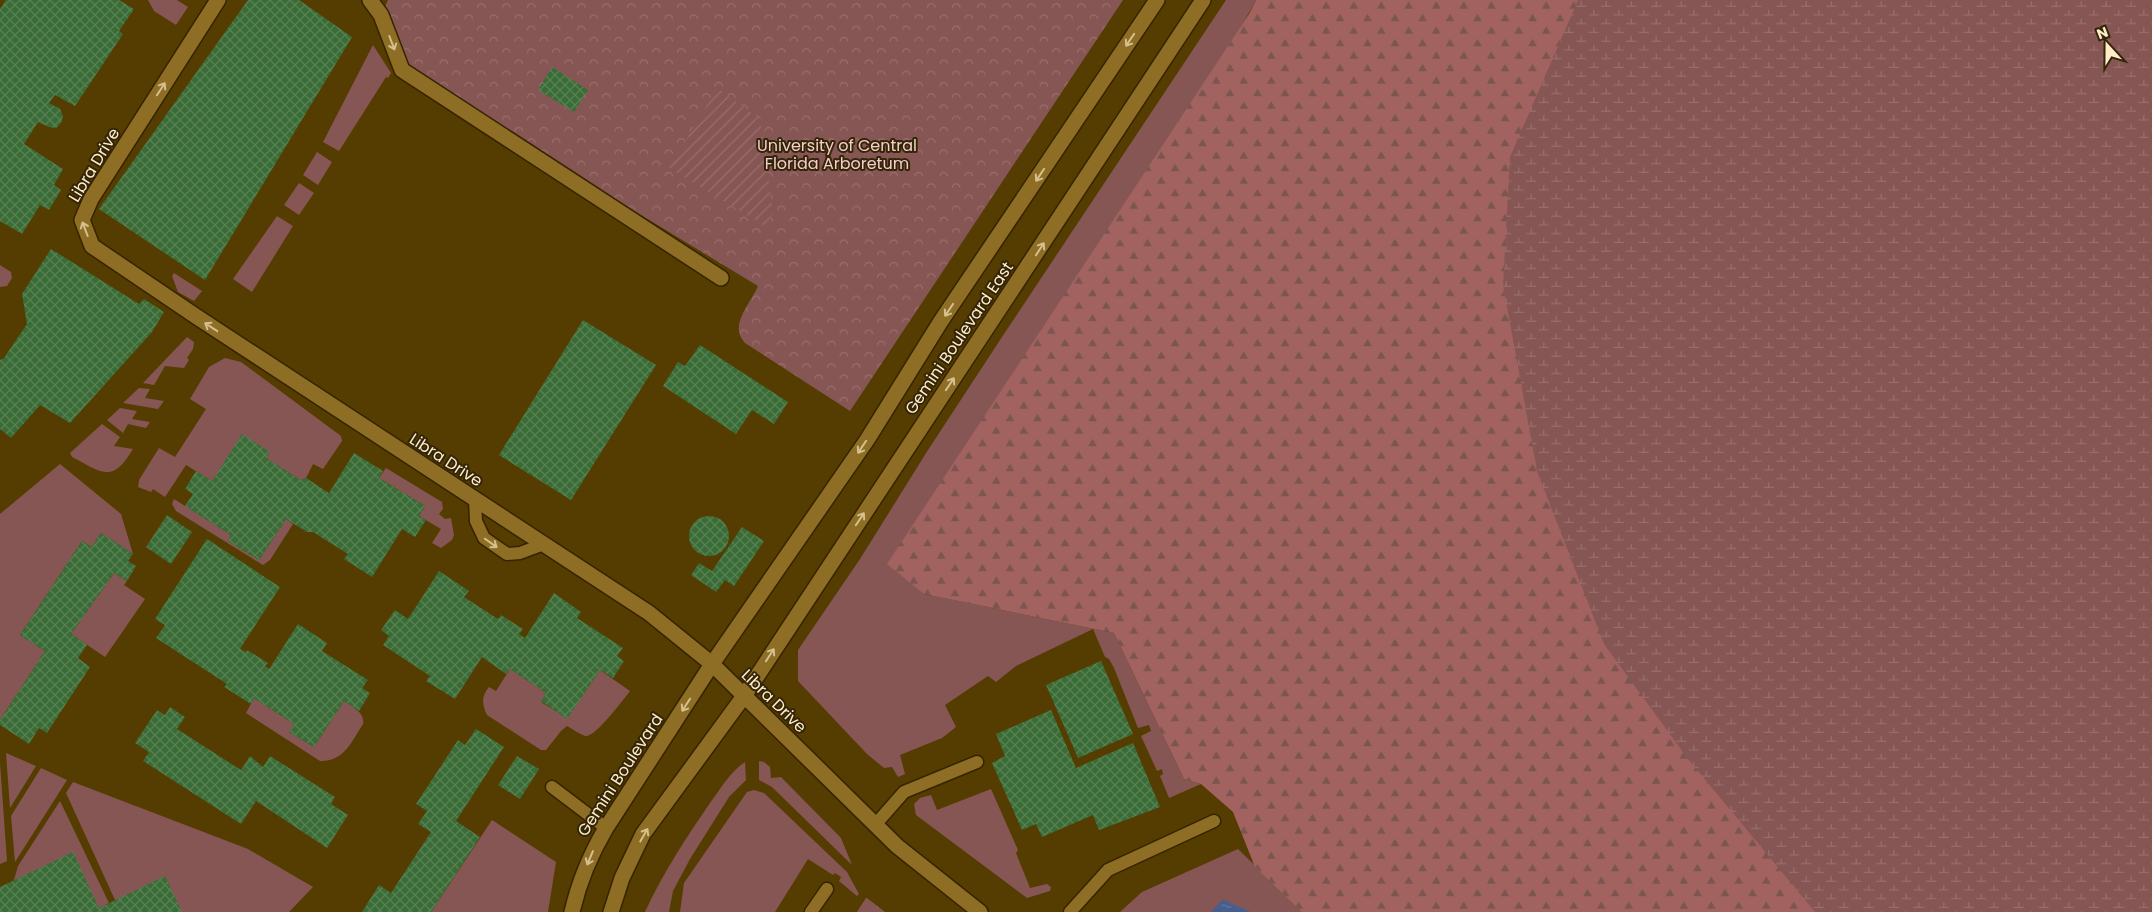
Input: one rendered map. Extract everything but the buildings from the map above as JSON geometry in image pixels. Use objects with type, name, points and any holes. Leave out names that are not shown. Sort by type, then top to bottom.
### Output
[{"type":"street","name":"Libra Drive","points":[[218,0],[91,199],[82,220],[92,246],[252,354],[649,613],[712,664],[897,846],[980,912]]},
{"type":"street","points":[[370,0],[381,15],[402,70],[721,278]]},
{"type":"street","name":"Gemini Boulevard East","points":[[712,664],[867,440],[941,321],[1157,0]]},
{"type":"street","name":"Gemini Boulevard East","points":[[611,912],[622,878],[643,834],[744,696],[1203,0]]},
{"type":"street","name":"Gemini Boulevard","points":[[572,912],[578,887],[592,851],[712,664]]},
{"type":"lane","points":[[475,499],[476,521],[484,538],[507,554],[520,553],[544,544]]},
{"type":"lane","points":[[876,824],[904,792],[977,762]]},
{"type":"lane","points":[[552,787],[606,828]]},
{"type":"lane","points":[[1070,912],[1108,870],[1214,821]]},
{"type":"lane","points":[[811,912],[827,889]]},
{"type":"green space","points":[[148,0],[177,0],[188,7],[176,25],[154,11]]},
{"type":"green space","name":"University of Central Florida Arboretum","points":[[388,0],[1123,0],[850,411],[745,343],[740,336],[740,322],[758,286],[402,70],[381,15]]},
{"type":"green space","points":[[1226,0],[1256,0],[924,594],[1114,633],[1184,779],[1201,784],[1169,798],[1160,776],[1163,774],[1162,769],[1157,771],[1141,736],[1151,731],[1149,725],[1138,728],[1114,668],[1109,659],[1105,657],[1093,629],[1016,666],[996,682],[988,676],[945,705],[956,727],[942,738],[900,755],[905,774],[898,777],[892,767],[884,768],[867,754],[798,681],[798,650],[860,559],[1002,337]]},
{"type":"green space","points":[[1256,0],[2152,0],[2152,912],[1302,912],[1255,867],[1233,812],[1201,784],[1184,779],[1114,633],[924,594],[887,564],[1249,14]]},
{"type":"green space","points":[[1578,0],[2152,0],[2152,912],[1815,912],[1688,759],[1604,644],[1537,471],[1503,285],[1510,157]]},
{"type":"green space","points":[[373,45],[391,73],[388,78],[386,77],[339,151],[323,142]]},
{"type":"green space","points":[[717,88],[760,119],[773,213],[765,226],[669,168]]},
{"type":"green space","points":[[317,152],[332,162],[318,185],[303,175]]},
{"type":"green space","points":[[299,183],[314,193],[299,215],[284,205]]},
{"type":"green space","points":[[277,216],[293,226],[252,292],[233,279]]},
{"type":"green space","points":[[0,265],[11,272],[12,278],[7,286],[0,287]]},
{"type":"green space","points":[[174,273],[202,291],[194,301],[178,292],[172,276]]},
{"type":"green space","points":[[187,337],[194,342],[193,349],[187,358],[189,360],[184,368],[165,366],[154,385],[143,383]]},
{"type":"green space","points":[[225,358],[241,362],[341,436],[342,441],[323,469],[313,464],[306,478],[300,480],[266,458],[212,481],[186,465],[165,497],[153,489],[151,492],[138,487],[139,480],[159,448],[175,457],[206,409],[190,399],[209,367]]},
{"type":"green space","points":[[139,388],[150,389],[145,398],[164,401],[158,409],[123,403]]},
{"type":"green space","points":[[120,408],[137,411],[132,419],[150,422],[146,428],[128,424],[123,433],[107,420]]},
{"type":"green space","points":[[102,424],[120,437],[114,446],[133,449],[126,460],[113,471],[99,471],[72,457],[70,453]]},
{"type":"green space","points":[[60,464],[121,514],[133,554],[101,533],[92,547],[82,541],[20,635],[45,651],[0,720],[0,514]]},
{"type":"green space","points":[[386,468],[442,502],[443,509],[439,514],[445,519],[451,518],[454,535],[452,540],[441,548],[432,543],[441,529],[419,516],[425,506],[379,478]]},
{"type":"green space","points":[[174,499],[231,535],[228,541],[259,560],[286,519],[293,524],[270,560],[263,565],[176,511],[172,504]]},
{"type":"green space","points":[[114,573],[127,581],[124,585],[145,599],[105,657],[71,634]]},
{"type":"green space","points":[[510,669],[546,693],[541,702],[567,718],[600,670],[630,691],[609,718],[590,735],[585,736],[567,726],[546,750],[541,750],[487,715],[485,711],[483,701],[486,690],[489,687],[496,691]]},
{"type":"green space","points":[[254,698],[294,724],[289,732],[314,747],[344,701],[360,713],[363,724],[351,743],[341,754],[335,758],[320,761],[246,713]]},
{"type":"green space","points":[[6,753],[36,766],[10,808]]},
{"type":"green space","points":[[759,761],[764,762],[770,767],[771,778],[781,777],[841,838],[852,865],[772,787],[759,780]]},
{"type":"green space","points":[[745,762],[746,780],[729,797],[690,859],[673,891],[669,912],[645,912],[667,870],[692,829],[726,781]]},
{"type":"green space","points":[[0,763],[7,861],[0,864]]},
{"type":"green space","points":[[41,768],[67,780],[15,862],[11,816]]},
{"type":"green space","points":[[73,782],[248,849],[313,887],[289,912],[182,912],[115,900],[66,793]]},
{"type":"green space","points":[[991,789],[1018,850],[1016,853],[1030,888],[1047,884],[1051,887],[1050,891],[1027,898],[916,815],[914,804],[920,798],[931,795],[937,810]]},
{"type":"green space","points":[[754,790],[764,793],[847,872],[859,894],[857,896],[839,881],[841,877],[835,873],[833,875],[808,859],[775,912],[680,912],[684,883],[747,792]]},
{"type":"green space","points":[[60,801],[109,903],[99,908],[14,880],[18,866]]},
{"type":"green space","points":[[492,820],[556,862],[548,912],[431,912]]},
{"type":"green space","points":[[1238,849],[1303,912],[1120,912],[1142,892]]},
{"type":"green space","points":[[867,898],[885,912],[857,912]]},
{"type":"water","points":[[1223,900],[1251,912],[1211,912]]}]
